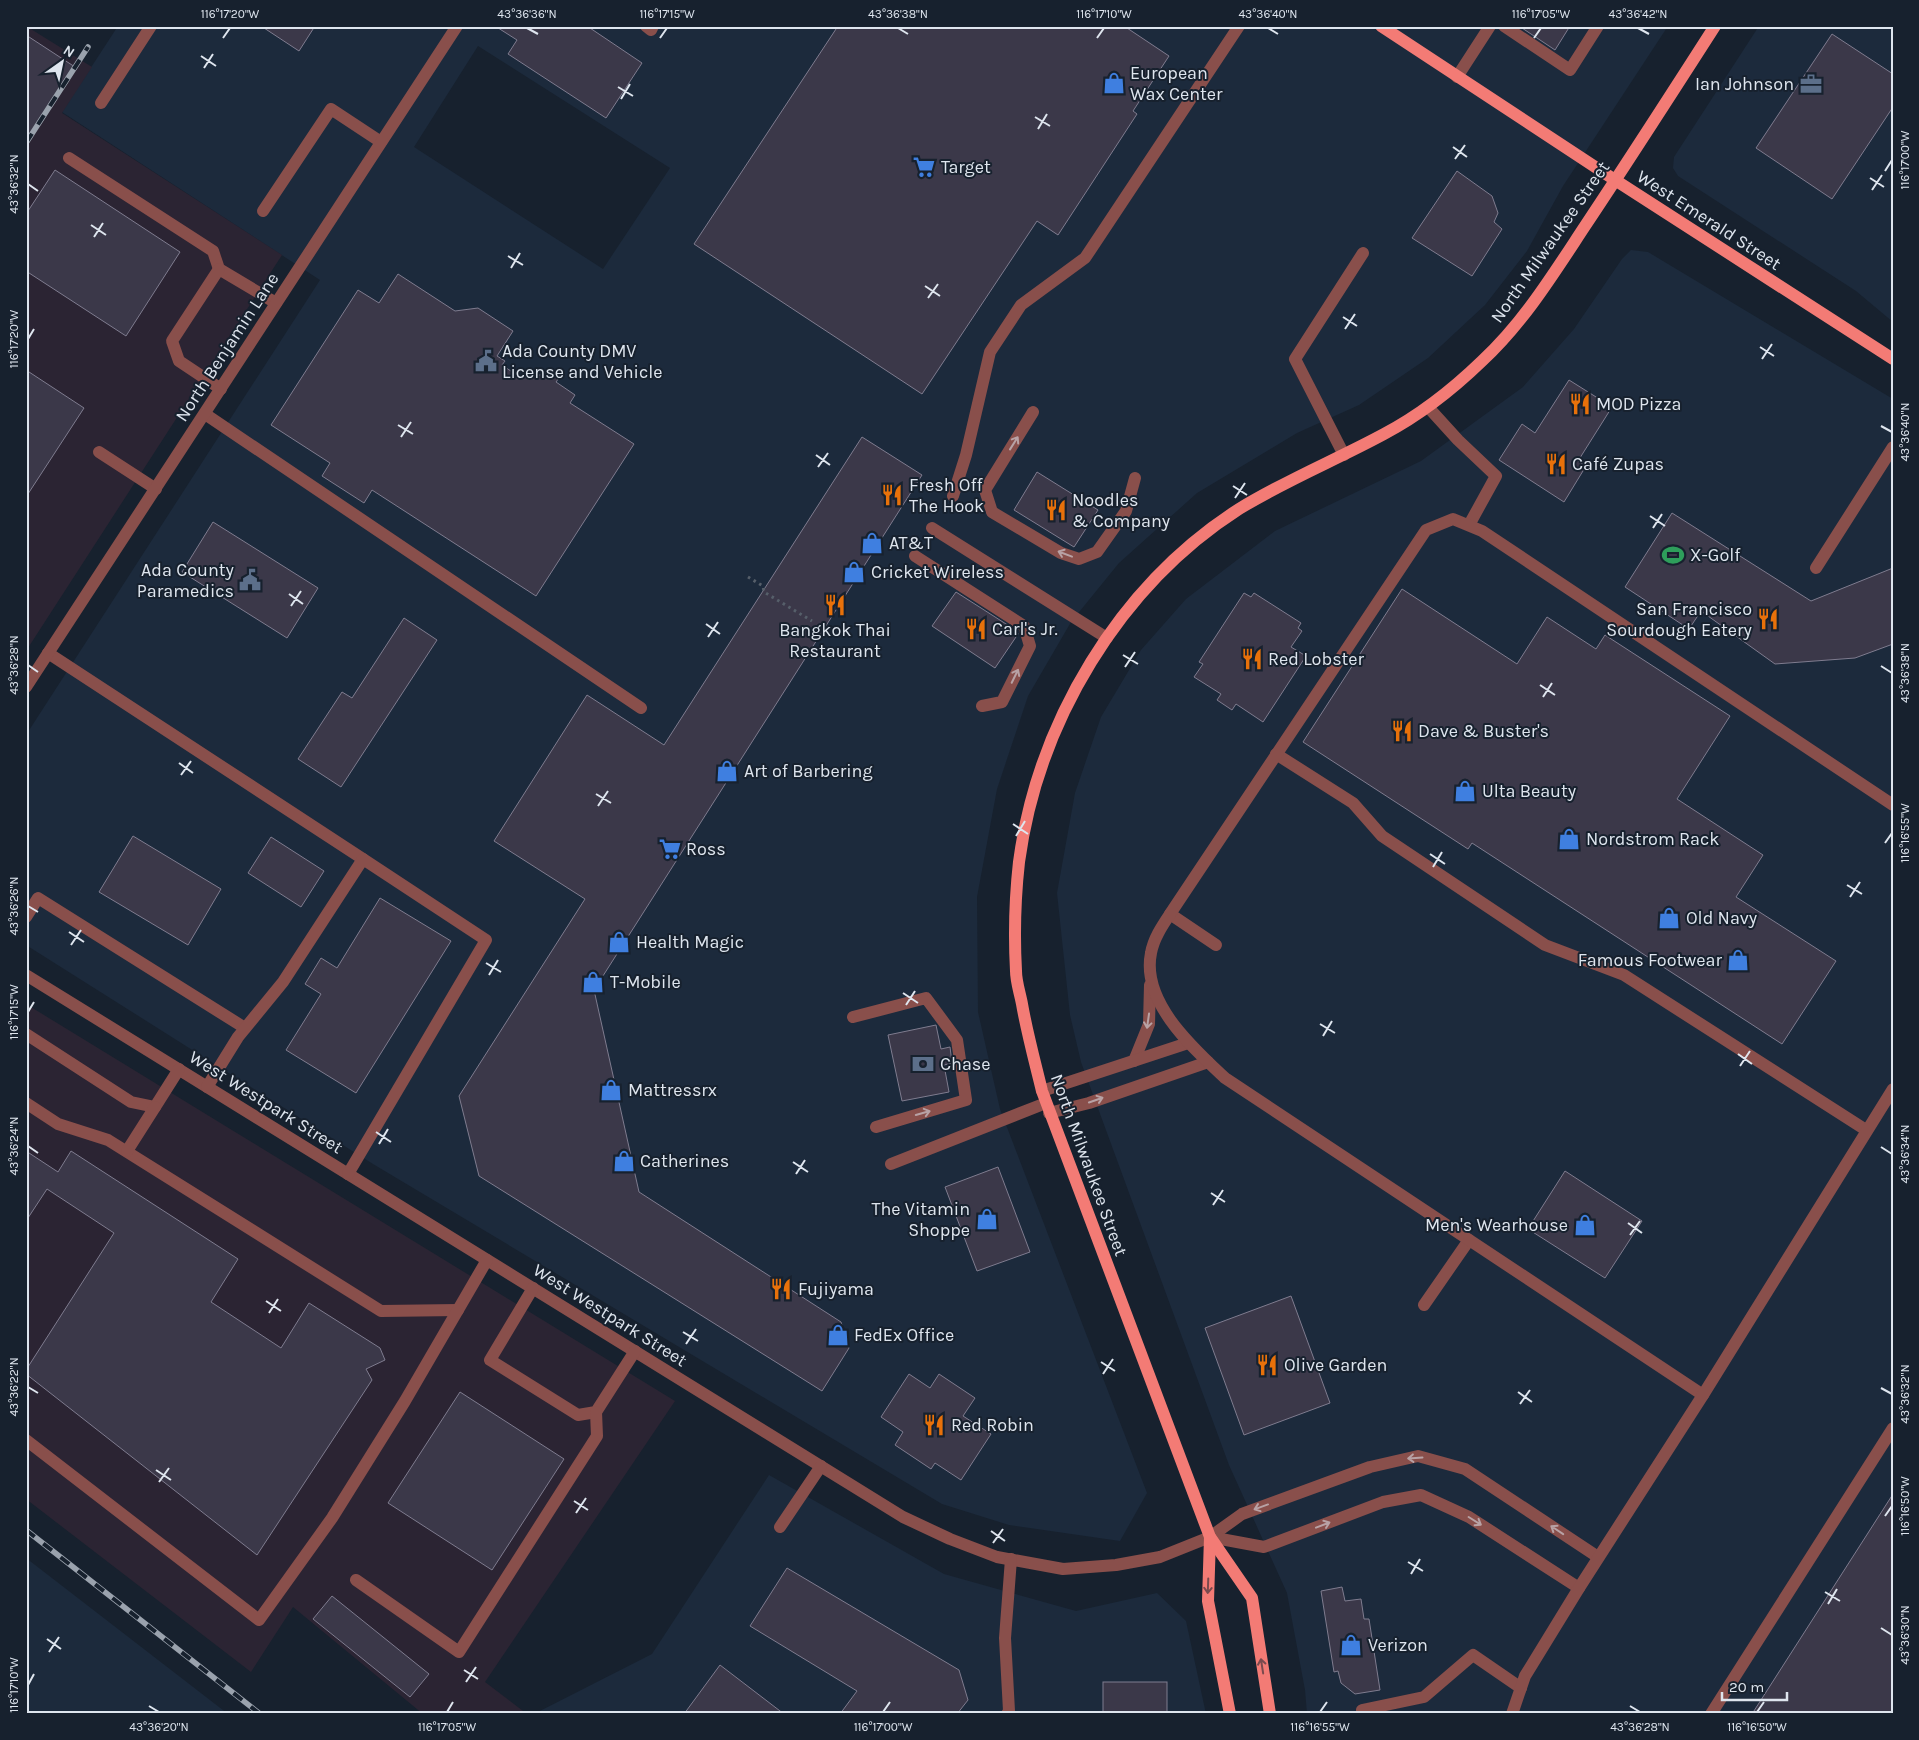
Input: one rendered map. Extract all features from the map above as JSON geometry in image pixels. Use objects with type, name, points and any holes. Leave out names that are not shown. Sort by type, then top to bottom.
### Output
[{"type":"main road","name":"West Emerald Street","points":[[1381,26],[1615,180],[1893,359]]},
{"type":"main road","name":"North Milwaukee Street","points":[[1270,1714],[1252,1598],[1210,1537],[1045,1102],[1026,1029],[1016,975],[1016,908],[1019,863],[1028,816],[1044,759],[1064,710],[1090,663],[1121,617],[1159,575],[1194,543],[1236,511],[1277,486],[1387,433],[1428,407],[1481,362],[1507,336],[1554,274],[1715,26]]},
{"type":"main road","name":"North Milwaukee Street","points":[[1210,1537],[1208,1601],[1230,1714]]},
{"type":"street","points":[[101,103],[151,26]]},
{"type":"street","name":"North Benjamin Lane","points":[[26,687],[457,26]]},
{"type":"street","points":[[646,26],[651,30],[653,26]]},
{"type":"street","points":[[953,496],[966,455],[990,352],[1021,305],[1085,258],[1239,26]]},
{"type":"street","points":[[1457,76],[1490,26]]},
{"type":"street","points":[[1504,26],[1570,70],[1598,26]]},
{"type":"street","points":[[263,210],[331,109],[381,142]]},
{"type":"street","points":[[69,158],[213,251],[219,270],[276,303]]},
{"type":"street","points":[[1344,455],[1295,359],[1363,253]]},
{"type":"street","points":[[219,270],[172,341],[180,361],[221,389]]},
{"type":"street","points":[[1428,407],[1458,440],[1496,476],[1469,525]]},
{"type":"street","points":[[1034,412],[985,490],[992,512],[1060,554],[1079,559],[1098,552],[1126,511],[1135,478]]},
{"type":"street","points":[[205,414],[641,708]]},
{"type":"street","points":[[1816,568],[1893,446]]},
{"type":"street","points":[[100,452],[156,489]]},
{"type":"street","points":[[1134,1061],[1149,1024],[1151,953],[1159,930],[1426,530],[1454,519],[1482,531],[1893,805]]},
{"type":"street","points":[[932,528],[1108,638]]},
{"type":"street","points":[[915,556],[1024,626],[1030,646],[1002,702],[982,706]]},
{"type":"street","points":[[48,653],[486,940],[348,1174]]},
{"type":"street","points":[[1276,754],[1352,803],[1382,836],[1545,945],[1624,975],[1866,1130]]},
{"type":"street","points":[[207,1087],[245,1028],[283,982],[363,859]]},
{"type":"street","points":[[26,917],[38,898],[245,1028]]},
{"type":"street","points":[[1170,914],[1216,945]]},
{"type":"street","name":"West Westpark Street","points":[[26,975],[903,1517],[950,1539],[997,1556],[1063,1569],[1116,1565],[1160,1557],[1210,1537],[1242,1514],[1370,1467],[1418,1456],[1465,1469],[1598,1557]]},
{"type":"street","points":[[1150,978],[1158,1001],[1188,1043],[1225,1078],[1703,1395]]},
{"type":"street","points":[[853,1018],[926,998],[956,1040],[966,1100],[876,1127]]},
{"type":"street","points":[[26,1034],[131,1102],[155,1107]]},
{"type":"street","points":[[891,1164],[1045,1102],[1134,1061],[1188,1043]]},
{"type":"street","points":[[1045,1102],[1089,1102],[1208,1062]]},
{"type":"street","points":[[127,1151],[179,1069]]},
{"type":"street","points":[[1512,1714],[1525,1676],[1598,1557],[1703,1395],[1893,1089]]},
{"type":"street","points":[[26,1103],[58,1124],[108,1140],[127,1151],[381,1312],[458,1310]]},
{"type":"street","points":[[1424,1305],[1469,1240]]},
{"type":"street","points":[[26,1440],[259,1620],[332,1518],[405,1401],[487,1260]]},
{"type":"street","points":[[533,1288],[490,1360],[578,1415],[596,1412]]},
{"type":"street","points":[[356,1580],[459,1652],[597,1436],[596,1412],[635,1351]]},
{"type":"street","points":[[1711,1714],[1893,1428]]},
{"type":"street","points":[[780,1527],[820,1466]]},
{"type":"street","points":[[1210,1537],[1264,1547],[1384,1502],[1421,1495],[1469,1517],[1579,1588]]},
{"type":"street","points":[[1007,1714],[1009,1711],[1005,1638],[1011,1559]]},
{"type":"street","points":[[1362,1710],[1424,1697],[1473,1655],[1521,1688]]},
{"type":"path","points":[[748,577],[763,586],[764,592],[812,621]]},
{"type":"path","points":[[825,628],[829,630]]},
{"type":"shaded area","points":[[26,26],[92,67],[62,113],[282,255],[26,651]]},
{"type":"shaded area","points":[[118,26],[1668,26],[1563,186],[1527,251],[1485,305],[1428,358],[1359,405],[1297,433],[1197,493],[1119,563],[1071,622],[1028,696],[997,789],[977,897],[978,1012],[1000,1109],[1147,1493],[1120,1541],[1009,1525],[942,1504],[373,1164],[26,945],[26,735],[320,280],[62,112]],"holes":[[[478,46],[670,168],[603,269],[414,147]]]},
{"type":"shaded area","points":[[1759,26],[1893,26],[1893,322],[1856,291],[1678,176],[1673,168],[1674,157]]},
{"type":"shaded area","points":[[1631,250],[1648,252],[1893,399],[1893,1714],[1307,1714],[1305,1690],[1287,1593],[1229,1465],[1081,1062],[1070,1015],[1057,893],[1075,793],[1101,717],[1141,650],[1186,599],[1275,531],[1421,461],[1523,387],[1574,329],[1622,259]]},
{"type":"shaded area","points":[[26,1004],[675,1401],[485,1682],[527,1714],[423,1714],[293,1607],[251,1672],[26,1499]]},
{"type":"shaded area","points":[[769,1475],[944,1574],[1076,1611],[1157,1593],[1186,1621],[1206,1714],[534,1714],[652,1654]]},
{"type":"shaded area","points":[[26,1558],[228,1714],[26,1714]]},
{"type":"building","points":[[261,26],[315,26],[299,51]]},
{"type":"building","points":[[495,26],[587,26],[642,63],[606,118],[508,54],[517,40]]},
{"type":"building","name":"Target","points":[[838,26],[1124,26],[1169,56],[1133,111],[1137,114],[1058,235],[1037,221],[922,394],[694,244]]},
{"type":"building","points":[[1519,26],[1570,26],[1555,50]]},
{"type":"building","points":[[1832,34],[1893,74],[1893,107],[1832,199],[1756,148]]},
{"type":"building","points":[[26,35],[75,67],[26,141]]},
{"type":"building","points":[[55,170],[180,252],[126,336],[26,271],[26,214]]},
{"type":"building","points":[[1457,171],[1492,196],[1498,213],[1494,222],[1502,229],[1472,276],[1412,238]]},
{"type":"building","points":[[398,274],[455,311],[478,308],[513,331],[497,356],[505,361],[502,365],[521,378],[564,371],[556,382],[575,395],[570,403],[634,444],[536,596],[372,490],[364,503],[322,476],[330,463],[271,425],[358,290],[379,303]]},
{"type":"building","points":[[26,370],[84,408],[26,497]]},
{"type":"building","points":[[1569,380],[1612,407],[1578,461],[1586,466],[1564,502],[1499,460],[1522,424],[1535,433]]},
{"type":"building","points":[[862,437],[922,475],[594,990],[639,1192],[841,1322],[849,1348],[822,1391],[479,1176],[459,1096],[585,899],[494,841],[587,695],[664,745]]},
{"type":"building","name":"Noodles & Company","points":[[1037,472],[1098,510],[1074,547],[1014,510]]},
{"type":"building","points":[[1672,513],[1811,601],[1893,568],[1893,644],[1855,658],[1775,664],[1701,611],[1689,629],[1625,587]]},
{"type":"building","name":"Ada County Paramedics","points":[[213,522],[318,588],[287,638],[182,572]]},
{"type":"building","points":[[1402,589],[1517,664],[1547,617],[1596,649],[1605,635],[1730,716],[1677,799],[1763,855],[1736,897],[1836,961],[1782,1044],[1472,843],[1468,849],[1303,742]]},
{"type":"building","name":"Carl's Jr.","points":[[956,592],[1017,631],[1018,634],[995,668],[932,626]]},
{"type":"building","name":"Red Lobster","points":[[1244,593],[1251,597],[1254,593],[1301,623],[1298,628],[1302,631],[1291,647],[1306,656],[1263,722],[1236,704],[1232,710],[1217,700],[1221,694],[1194,677],[1203,664],[1199,662]]},
{"type":"building","points":[[404,618],[437,640],[341,787],[298,759],[342,692],[352,698]]},
{"type":"building","points":[[133,836],[221,889],[188,945],[99,892]]},
{"type":"building","points":[[271,837],[324,871],[301,907],[248,873]]},
{"type":"building","points":[[380,898],[451,941],[356,1093],[286,1050],[321,994],[305,984],[321,958],[337,968]]},
{"type":"building","name":"Chase","points":[[936,1025],[941,1049],[950,1047],[952,1063],[944,1065],[949,1092],[902,1101],[888,1035]]},
{"type":"building","points":[[26,1151],[58,1172],[71,1151],[238,1259],[211,1302],[281,1348],[309,1303],[380,1348],[385,1360],[366,1369],[372,1380],[257,1555],[26,1374],[26,1370],[114,1233],[47,1189],[26,1221]]},
{"type":"building","name":"The Vitamin Shoppe","points":[[998,1167],[1030,1252],[977,1271],[945,1187]]},
{"type":"building","name":"Men's Wearhouse","points":[[1565,1171],[1642,1221],[1605,1278],[1528,1229]]},
{"type":"building","name":"Olive Garden","points":[[1291,1296],[1330,1403],[1244,1435],[1205,1328]]},
{"type":"building","name":"Red Robin","points":[[909,1374],[930,1388],[939,1374],[975,1398],[963,1416],[991,1434],[961,1480],[935,1463],[931,1469],[895,1445],[903,1432],[881,1417]]},
{"type":"building","points":[[460,1392],[564,1459],[492,1570],[388,1503]]},
{"type":"building","points":[[1893,1494],[1893,1714],[1752,1714]]},
{"type":"building","points":[[787,1568],[959,1670],[968,1700],[957,1714],[840,1714],[857,1691],[750,1626]]},
{"type":"building","name":"Verizon","points":[[1342,1587],[1345,1601],[1361,1599],[1364,1619],[1369,1619],[1380,1690],[1355,1694],[1341,1683],[1338,1671],[1334,1672],[1321,1591]]},
{"type":"building","points":[[332,1596],[429,1674],[410,1697],[313,1619]]},
{"type":"building","points":[[720,1665],[784,1714],[684,1714]]},
{"type":"building","points":[[1103,1682],[1167,1682],[1167,1714],[1103,1714]]},
{"type":"railway","points":[[26,143],[88,47]]},
{"type":"railway","points":[[26,1530],[260,1714]]},
{"type":"place","name":"European Wax Center","points":[[1114,83]]},
{"type":"place","name":"Ian Johnson","points":[[1811,84]]},
{"type":"place","name":"Target","points":[[924,167]]},
{"type":"place","name":"Ada County DMV License and Vehicle","points":[[486,361]]},
{"type":"place","name":"MOD Pizza","points":[[1580,404]]},
{"type":"place","name":"Café Zupas","points":[[1556,464]]},
{"type":"place","name":"Fresh Off The Hook","points":[[892,495]]},
{"type":"place","name":"Noodles & Company","points":[[1056,510]]},
{"type":"place","name":"AT&T","points":[[872,543]]},
{"type":"place","name":"X-Golf","points":[[1673,555]]},
{"type":"place","name":"Cricket Wireless","points":[[854,572]]},
{"type":"place","name":"Ada County Paramedics","points":[[250,580]]},
{"type":"place","name":"Bangkok Thai Restaurant","points":[[835,605]]},
{"type":"place","name":"San Francisco Sourdough Eatery","points":[[1768,619]]},
{"type":"place","name":"Carl's Jr.","points":[[976,629]]},
{"type":"place","name":"Red Lobster","points":[[1252,659]]},
{"type":"place","name":"Dave & Buster's","points":[[1402,731]]},
{"type":"place","name":"Art of Barbering","points":[[727,771]]},
{"type":"place","name":"Ulta Beauty","points":[[1465,791]]},
{"type":"place","name":"Nordstrom Rack","points":[[1569,839]]},
{"type":"place","name":"Ross","points":[[670,849]]},
{"type":"place","name":"Old Navy","points":[[1669,918]]},
{"type":"place","name":"Health Magic","points":[[619,942]]},
{"type":"place","name":"Famous Footwear","points":[[1738,960]]},
{"type":"place","name":"T-Mobile","points":[[593,982]]},
{"type":"place","name":"Chase","points":[[923,1064]]},
{"type":"place","name":"Mattressrx","points":[[611,1090]]},
{"type":"place","name":"Catherines","points":[[624,1161]]},
{"type":"place","name":"The Vitamin Shoppe","points":[[987,1219]]},
{"type":"place","name":"Men's Wearhouse","points":[[1585,1225]]},
{"type":"place","name":"Fujiyama","points":[[781,1289]]},
{"type":"place","name":"FedEx Office","points":[[838,1335]]},
{"type":"place","name":"Olive Garden","points":[[1267,1365]]},
{"type":"place","name":"Red Robin","points":[[934,1425]]},
{"type":"place","name":"Verizon","points":[[1351,1645]]}]
